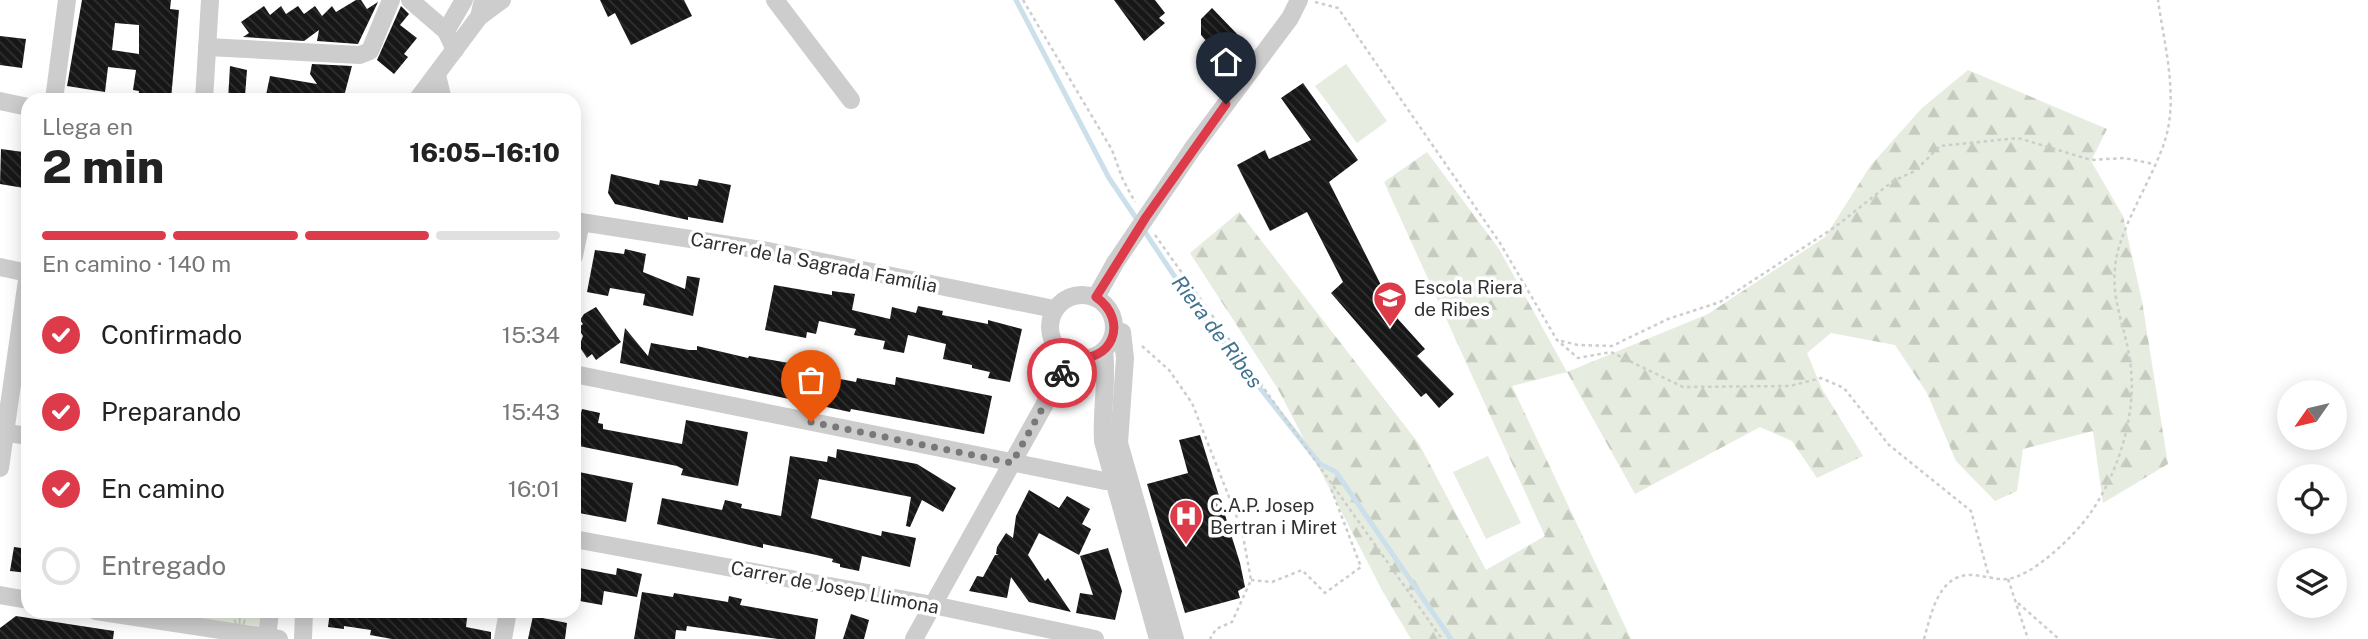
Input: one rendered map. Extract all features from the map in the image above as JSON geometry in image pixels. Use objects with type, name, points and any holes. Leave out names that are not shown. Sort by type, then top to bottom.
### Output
[{"type":"street","points":[[55,93],[67,0]]},
{"type":"street","points":[[204,93],[210,0]]},
{"type":"street","points":[[207,47],[360,55],[370,51],[391,0]]},
{"type":"street","points":[[410,0],[446,31],[455,50]]},
{"type":"street","points":[[446,31],[464,0]]},
{"type":"street","points":[[423,93],[481,9],[502,0]]},
{"type":"street","points":[[775,0],[851,100]]},
{"type":"street","points":[[1096,297],[1115,263],[1193,148],[1290,18],[1299,1]]},
{"type":"street","points":[[437,75],[441,93]]},
{"type":"street","points":[[0,101],[21,106]]},
{"type":"street","name":"Carrer de la Sagrada Família","points":[[581,222],[768,251],[1054,309]]},
{"type":"street","points":[[0,267],[21,272]]},
{"type":"street","points":[[1072,295],[1096,297],[1104,303],[1113,317],[1112,340],[1104,351],[1090,358],[1071,357],[1053,341],[1050,331],[1054,309],[1072,295]]},
{"type":"street","points":[[0,468],[21,318]]},
{"type":"street","points":[[1122,332],[1125,358],[1119,443],[1175,639]]},
{"type":"street","points":[[1104,351],[1107,383],[1102,416],[1103,441],[1158,639]]},
{"type":"street","points":[[914,639],[1071,357]]},
{"type":"street","points":[[581,375],[1012,463],[1105,481],[1112,480]]},
{"type":"street","points":[[3,432],[21,435]]},
{"type":"street","name":"Carrer de Josep Llimona","points":[[581,540],[933,605],[1095,639]]},
{"type":"street","points":[[0,595],[21,599]]},
{"type":"street","points":[[173,618],[242,636],[271,638],[270,618]]},
{"type":"street","points":[[303,639],[304,618]]},
{"type":"street","points":[[503,639],[507,618]]},
{"type":"path","points":[[1023,0],[1112,150],[1123,180],[1141,212]]},
{"type":"path","points":[[1308,0],[1338,8],[1500,243],[1557,340],[1578,358],[1611,352],[1683,387],[1790,386],[1821,378],[1844,388],[1889,445],[1971,511],[1989,577]]},
{"type":"path","points":[[1924,639],[1935,600],[1947,585],[1966,575],[2008,579],[2031,570],[2088,516],[2108,485],[2131,408],[2132,369],[2113,291],[2116,257],[2166,138],[2170,116],[2168,76],[2158,0]]},
{"type":"path","points":[[1557,340],[1578,345],[1612,346],[1668,319],[1720,302],[1835,228],[1893,181],[1915,171],[1940,146],[2018,138],[2091,160],[2124,158],[2154,164]]},
{"type":"path","points":[[1153,232],[1443,639]]},
{"type":"path","points":[[1122,332],[1169,369],[1192,402],[1238,518],[1251,580],[1233,622],[1216,629],[1210,639]]},
{"type":"path","points":[[1251,580],[1272,582],[1302,570],[1325,593],[1361,567],[1329,482]]},
{"type":"path","points":[[2008,579],[2028,639]]},
{"type":"path","points":[[2015,601],[2059,639]]},
{"type":"green space","points":[[1346,64],[1387,121],[1357,143],[1315,86]]},
{"type":"green space","points":[[1968,70],[2107,129],[2091,161],[2123,216],[2142,301],[2168,464],[2103,503],[2093,431],[2023,449],[2017,491],[1995,501],[1956,461],[1927,393],[1895,345],[1831,333],[1807,353],[1822,389],[1863,456],[1817,478],[1792,441],[1760,427],[1635,494],[1567,372],[1708,314],[1825,237],[1871,165],[1922,108]]},
{"type":"green space","points":[[1427,152],[1499,249],[1567,372],[1512,386],[1631,639],[1411,639],[1383,592],[1278,389],[1190,253],[1239,212],[1419,444],[1486,570],[1545,536],[1384,182]]},
{"type":"green space","points":[[1488,456],[1521,523],[1486,539],[1453,472]]},
{"type":"green space","points":[[174,618],[261,618],[260,631]]},
{"type":"building","points":[[82,0],[171,0],[170,9],[179,10],[172,93],[139,93],[133,90],[136,70],[108,67],[105,92],[67,86]],"holes":[[[115,23],[139,25],[139,54],[112,50]]]},
{"type":"building","points":[[356,0],[361,0],[367,9],[378,2],[358,44],[317,41],[319,30],[304,41],[243,37],[249,33],[241,22],[264,6],[270,15],[281,6],[286,14],[298,6],[304,14],[315,6],[322,16],[332,6],[336,12]]},
{"type":"building","points":[[600,0],[684,0],[692,16],[631,45],[615,13],[608,17]]},
{"type":"building","points":[[1114,0],[1155,0],[1165,13],[1159,18],[1165,23],[1144,41]]},
{"type":"building","points":[[401,6],[409,14],[400,25],[417,38],[404,54],[408,57],[394,74],[377,60]]},
{"type":"building","points":[[1212,8],[1237,34],[1233,38],[1237,42],[1214,68],[1198,52],[1207,42],[1201,35],[1201,19]]},
{"type":"building","points":[[0,36],[26,39],[22,68],[0,65]]},
{"type":"building","points":[[312,64],[352,66],[345,93],[266,93],[270,76],[317,84],[310,74]]},
{"type":"building","points":[[230,66],[247,70],[245,93],[228,93]]},
{"type":"building","points":[[1303,83],[1358,160],[1329,182],[1386,295],[1379,298],[1425,349],[1417,356],[1454,394],[1439,408],[1426,393],[1421,397],[1331,293],[1343,282],[1307,212],[1270,231],[1237,165],[1265,150],[1269,159],[1311,140],[1281,98]]},
{"type":"building","points":[[1,149],[21,152],[21,188],[0,184]]},
{"type":"building","points":[[611,174],[659,185],[660,180],[697,186],[699,179],[731,185],[723,223],[688,217],[688,220],[615,204],[608,193]]},
{"type":"building","points":[[625,249],[646,254],[643,272],[685,289],[687,276],[700,278],[693,316],[643,305],[645,294],[610,288],[608,296],[587,292],[595,250],[624,254]]},
{"type":"building","points":[[774,285],[832,295],[832,291],[855,294],[852,310],[890,319],[892,307],[916,313],[918,306],[943,311],[942,315],[988,324],[988,320],[1022,329],[1010,382],[988,378],[990,372],[972,368],[972,365],[943,359],[946,344],[908,335],[904,353],[883,349],[885,341],[854,335],[856,329],[819,321],[816,334],[807,332],[806,338],[765,330]]},
{"type":"building","points":[[596,307],[621,342],[596,360],[592,354],[587,358],[581,349],[581,318]]},
{"type":"building","points":[[625,328],[648,356],[651,343],[689,350],[697,350],[697,346],[748,358],[749,356],[800,365],[798,371],[856,382],[857,378],[895,385],[896,377],[992,396],[984,434],[851,409],[850,412],[620,363]]},
{"type":"building","points":[[582,409],[600,413],[598,423],[603,424],[603,429],[682,444],[686,420],[748,432],[738,486],[681,475],[683,469],[677,466],[581,446]]},
{"type":"building","points":[[1200,435],[1245,587],[1238,591],[1240,598],[1185,613],[1147,484],[1188,473],[1179,440]]},
{"type":"building","points":[[837,449],[917,464],[956,488],[943,512],[922,500],[910,527],[906,526],[911,497],[819,479],[811,518],[881,536],[882,531],[916,538],[910,567],[862,556],[859,571],[840,567],[840,564],[832,562],[833,559],[812,554],[763,544],[763,548],[657,524],[662,498],[722,510],[725,500],[742,504],[741,508],[781,516],[790,456],[827,462],[828,456],[836,458]]},
{"type":"building","points":[[581,472],[633,483],[626,522],[581,513]]},
{"type":"building","points":[[1029,490],[1059,508],[1067,496],[1090,509],[1082,524],[1091,529],[1079,555],[1039,533],[1028,555],[1045,581],[1048,578],[1071,612],[1029,602],[1011,577],[1007,598],[969,591],[977,576],[983,577],[995,555],[999,555],[996,554],[997,547],[1006,533],[1013,538],[1016,516]]},
{"type":"building","points":[[14,547],[21,548],[21,572],[10,571]]},
{"type":"building","points":[[1108,548],[1122,591],[1115,620],[1076,613],[1080,593],[1093,595],[1080,556]]},
{"type":"building","points":[[581,568],[616,575],[617,568],[642,574],[637,597],[604,591],[602,605],[581,601]]},
{"type":"building","points":[[642,592],[673,597],[674,593],[728,602],[729,596],[742,599],[740,605],[818,619],[815,639],[778,639],[687,626],[686,631],[676,630],[675,639],[634,639]]},
{"type":"building","points":[[851,614],[869,620],[864,639],[843,639]]},
{"type":"building","points":[[16,616],[114,631],[113,639],[0,639],[0,628]]},
{"type":"building","points":[[329,618],[467,618],[466,627],[491,632],[491,639],[392,639],[370,635],[371,630],[344,626],[344,629],[328,627]]},
{"type":"building","points":[[533,618],[567,623],[565,639],[528,639]]},
{"type":"waterway","name":"Riera de Ribes","points":[[1016,0],[1109,178],[1138,221]]},
{"type":"waterway","name":"Riera de Ribes","points":[[1143,229],[1189,298],[1320,464],[1336,472],[1451,639]]},
{"type":"way so far","points":[[811,422],[1012,463],[1062,373]]},
{"type":"place","name":"Escola Riera de Ribes","points":[[1390,328]]},
{"type":"place","name":"C.A.P. Josep Bertran i Miret","points":[[1186,546]]},
{"type":"route","points":[[1062,373],[1071,357],[1090,358],[1104,351],[1112,340],[1113,317],[1104,303],[1096,297],[1115,263],[1226,104]]}]
